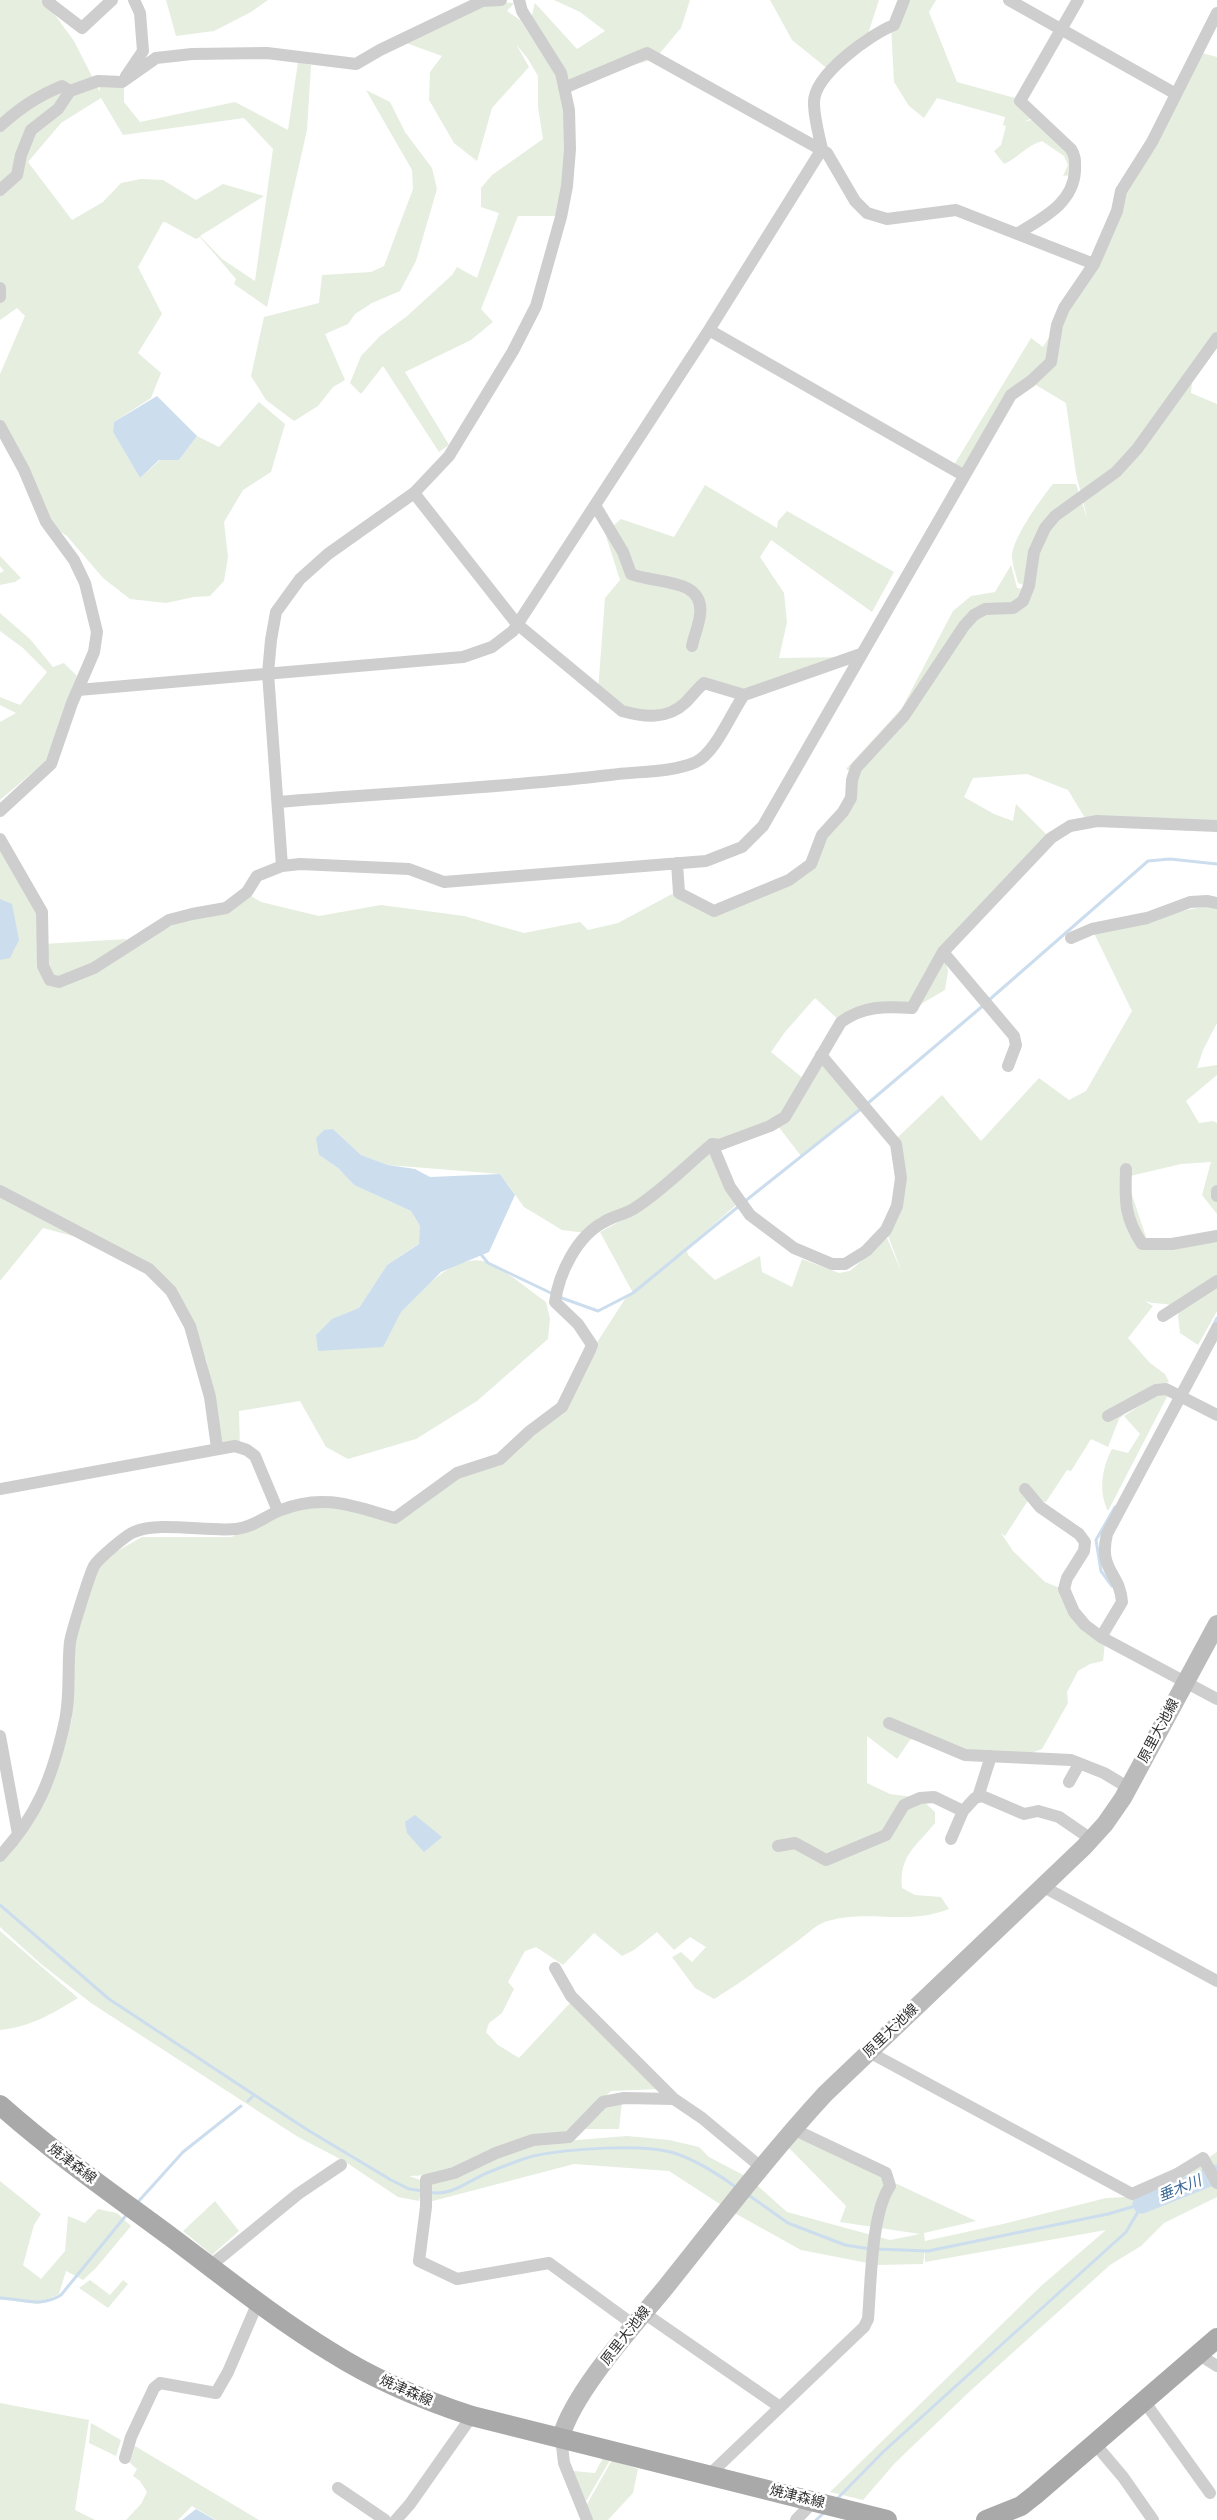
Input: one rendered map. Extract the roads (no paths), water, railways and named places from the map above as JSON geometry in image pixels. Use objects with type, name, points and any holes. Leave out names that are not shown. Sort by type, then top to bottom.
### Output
[{"type":"main road","name":"原里大池線","points":[[560,2437],[574,2407],[639,2319],[730,2204],[793,2130],[869,2052],[1092,1839],[1105,1824],[1129,1788],[1217,1624]]},
{"type":"main road","name":"焼津森線","points":[[0,2105],[56,2153],[258,2302],[330,2352],[374,2377],[434,2403],[472,2416],[815,2502],[844,2515],[887,2520]]},
{"type":"main road","points":[[986,2520],[1022,2506],[1217,2338]]},
{"type":"street","points":[[50,0],[48,2],[82,28],[112,0]]},
{"type":"street","points":[[122,82],[143,51],[140,13],[134,0]]},
{"type":"street","points":[[0,190],[17,175],[21,155],[31,130],[58,109],[70,91],[98,81],[122,82],[156,58],[192,54],[267,53],[356,64],[380,50],[482,2],[501,0]]},
{"type":"street","points":[[282,866],[268,673],[276,612],[285,597],[300,579],[328,554],[414,493],[450,456],[516,345],[536,306],[561,217],[567,186],[570,149],[569,110],[561,73],[522,11],[519,0]]},
{"type":"street","points":[[78,690],[463,657],[492,647],[513,631],[709,330],[822,149],[813,102],[820,82],[838,64],[879,30],[894,24],[904,0]]},
{"type":"street","points":[[1009,0],[1062,28],[1176,94]]},
{"type":"street","points":[[1017,234],[1067,197],[1074,176],[1076,156],[1071,149],[1020,101],[1078,0]]},
{"type":"street","points":[[0,839],[42,912],[43,966],[50,980],[59,982],[94,968],[169,920],[226,908],[247,892],[257,876],[282,866],[300,864],[409,868],[444,882],[706,861],[729,854],[742,847],[754,838],[763,826],[860,654],[1012,393],[1031,381],[1051,362],[1056,325],[1064,308],[1094,264],[1117,211],[1121,190],[1152,142],[1217,13]]},
{"type":"street","points":[[564,88],[647,53],[822,149],[836,165],[855,201],[867,213],[887,219],[956,210],[1094,264]]},
{"type":"street","points":[[0,126],[21,107],[44,93],[62,86],[70,91]]},
{"type":"street","points":[[0,288],[0,297]]},
{"type":"street","points":[[709,330],[963,475]]},
{"type":"street","points":[[677,863],[679,893],[714,911],[789,880],[810,864],[822,835],[843,812],[851,798],[852,780],[856,768],[904,716],[964,626],[974,615],[985,609],[1014,608],[1023,600],[1029,586],[1034,552],[1045,528],[1055,516],[1094,490],[1137,449],[1217,338]]},
{"type":"street","points":[[0,426],[24,470],[46,522],[74,560],[86,582],[97,632],[94,652],[78,690],[52,764],[0,811]]},
{"type":"street","points":[[414,493],[517,624],[622,711],[643,717],[666,715],[684,704],[704,683],[744,695],[860,654]]},
{"type":"street","points":[[595,505],[623,552],[631,574],[645,580],[677,584],[690,589],[698,598],[700,614],[692,646]]},
{"type":"street","points":[[278,802],[548,783],[650,770],[671,770],[697,761],[709,752],[744,695]]},
{"type":"street","points":[[0,1856],[36,1809],[55,1758],[65,1723],[70,1641],[94,1566],[134,1532],[149,1528],[235,1529],[252,1526],[278,1511],[303,1502],[338,1502],[395,1518],[457,1473],[500,1459],[530,1431],[562,1407],[592,1345],[578,1324],[555,1302],[573,1252],[586,1236],[602,1222],[635,1208],[712,1144],[719,1145],[770,1126],[785,1117],[841,1022],[855,1012],[889,1006],[912,1008],[943,952],[1051,838],[1070,826],[1097,821],[1217,826]]},
{"type":"street","points":[[1072,938],[1092,929],[1147,918],[1190,902],[1207,901],[1217,903]]},
{"type":"street","points":[[943,952],[1014,1036],[1016,1045],[1008,1066]]},
{"type":"street","points":[[712,1144],[730,1187],[750,1215],[794,1248],[832,1264],[845,1264],[866,1251],[886,1230],[898,1206],[901,1178],[896,1144],[866,1106],[821,1055]]},
{"type":"street","points":[[1126,1169],[1125,1205],[1133,1230],[1142,1244],[1172,1244],[1217,1236]]},
{"type":"street","points":[[0,1191],[149,1269],[171,1291],[190,1326],[210,1397],[217,1448]]},
{"type":"street","points":[[1217,1191],[1217,1196]]},
{"type":"street","points":[[1162,1316],[1217,1281]]},
{"type":"street","points":[[1101,1637],[1122,1602],[1118,1585],[1107,1568],[1104,1557],[1107,1534],[1217,1328]]},
{"type":"street","points":[[1108,1416],[1156,1390],[1166,1389],[1217,1415]]},
{"type":"street","points":[[0,1489],[235,1446],[247,1450],[255,1456],[278,1511]]},
{"type":"street","points":[[1025,1489],[1040,1507],[1079,1534],[1084,1542],[1084,1551],[1067,1578],[1064,1589],[1074,1612],[1085,1625],[1101,1637],[1217,1699]]},
{"type":"street","points":[[889,1723],[965,1755],[1071,1760],[1104,1773],[1129,1788]]},
{"type":"street","points":[[0,1736],[18,1834]]},
{"type":"street","points":[[951,1839],[963,1812],[978,1797],[991,1756]]},
{"type":"street","points":[[1069,1782],[1079,1764]]},
{"type":"street","points":[[978,1797],[982,1796],[1024,1814],[1038,1811],[1059,1817],[1092,1839]]},
{"type":"street","points":[[778,1846],[795,1843],[826,1860],[886,1835],[904,1805],[920,1798],[934,1798],[963,1812]]},
{"type":"street","points":[[1042,1886],[1217,1981]]},
{"type":"street","points":[[555,1968],[571,1996],[674,2099],[702,2118],[762,2168]]},
{"type":"street","points":[[869,2052],[1132,2194],[1177,2174],[1203,2158],[1217,2183]]},
{"type":"street","points":[[674,2099],[624,2098],[603,2102],[569,2137],[533,2140],[496,2153],[454,2173],[426,2180],[426,2207],[418,2262],[457,2280],[549,2263],[780,2408]]},
{"type":"street","points":[[709,2475],[864,2327],[868,2318],[876,2236],[883,2197],[890,2186],[886,2173],[793,2130]]},
{"type":"street","points":[[210,2266],[298,2194],[341,2166]]},
{"type":"street","points":[[126,2458],[131,2437],[154,2388],[160,2383],[216,2394],[228,2372],[258,2302]]},
{"type":"street","points":[[1198,2354],[1217,2366]]},
{"type":"street","points":[[1144,2401],[1210,2493]]},
{"type":"street","points":[[396,2520],[410,2504],[472,2416]]},
{"type":"street","points":[[560,2437],[564,2463],[587,2520]]},
{"type":"street","points":[[1094,2444],[1123,2477],[1153,2520]]},
{"type":"street","points":[[338,2488],[385,2520]]},
{"type":"street","points":[[796,2520],[815,2502]]},
{"type":"water","points":[[157,396],[197,436],[179,460],[159,460],[140,478],[113,432],[114,422]]},
{"type":"water","points":[[0,899],[12,904],[19,940],[10,958],[0,960]]},
{"type":"water","points":[[333,1129],[361,1155],[388,1165],[415,1169],[430,1177],[500,1174],[515,1195],[489,1252],[441,1272],[401,1312],[383,1347],[318,1351],[316,1335],[332,1319],[359,1308],[387,1265],[419,1244],[420,1226],[411,1211],[354,1185],[338,1168],[319,1155],[316,1138],[324,1130]]},
{"type":"water","points":[[415,1815],[442,1837],[424,1852],[407,1833],[405,1822]]},
{"type":"water","points":[[196,2509],[215,2520],[182,2520]]},
{"type":"waterway","points":[[989,1000],[1148,861],[1170,859],[1217,864]]},
{"type":"waterway","points":[[867,1104],[985,1004]]},
{"type":"waterway","points":[[744,1202],[862,1108]]},
{"type":"waterway","points":[[559,1297],[598,1311],[633,1293],[739,1206]]},
{"type":"waterway","points":[[479,1252],[488,1263],[553,1294]]},
{"type":"waterway","points":[[1213,1326],[1217,1318]]},
{"type":"waterway","points":[[1112,1586],[1101,1571],[1096,1540],[1115,1507]]},
{"type":"waterway","points":[[0,1905],[109,1999],[306,2129],[391,2180],[409,2189],[423,2191]]},
{"type":"waterway","points":[[248,2101],[254,2095]]},
{"type":"waterway","points":[[137,2203],[183,2152],[241,2106]]},
{"type":"waterway","points":[[429,2192],[437,2193],[453,2190],[489,2172],[533,2156],[604,2148],[643,2148],[674,2153],[707,2168],[737,2188]]},
{"type":"waterway","name":"垂木川","points":[[1142,2204],[1217,2174]]},
{"type":"waterway","points":[[747,2194],[788,2223],[845,2245],[870,2249]]},
{"type":"waterway","points":[[876,2249],[928,2251],[1108,2214],[1142,2204]]},
{"type":"waterway","points":[[836,2500],[883,2452],[1126,2232],[1142,2205]]},
{"type":"waterway","points":[[0,2298],[39,2302],[61,2295],[128,2213]]},
{"type":"waterway","points":[[816,2520],[825,2512]]}]
